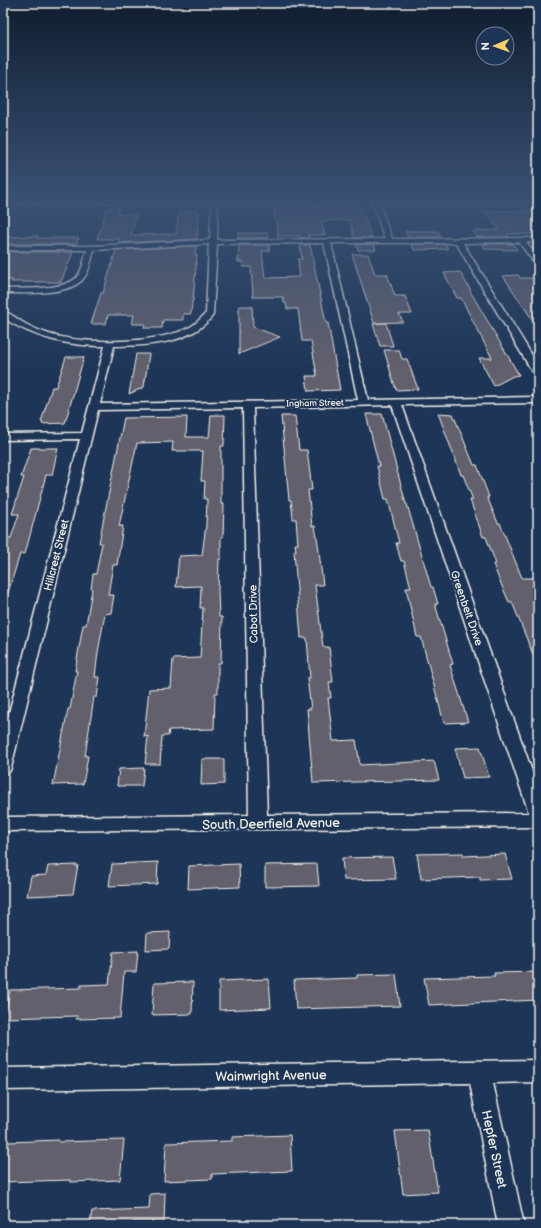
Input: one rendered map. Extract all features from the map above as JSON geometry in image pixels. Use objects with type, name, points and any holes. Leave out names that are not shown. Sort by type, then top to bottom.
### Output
[{"type":"street","points":[[3,291],[46,289],[63,287],[74,283],[81,278],[89,255]]},
{"type":"street","points":[[3,314],[33,331],[50,338],[65,341],[110,343],[155,340],[171,337],[192,330],[203,322],[210,313],[213,255]]},
{"type":"street","points":[[331,255],[364,403]]},
{"type":"street","points":[[468,255],[538,373]]},
{"type":"street","name":"Hillcrest Street","points":[[3,768],[110,343]]},
{"type":"street","name":"Ingham Street","points":[[93,407],[538,400]]},
{"type":"street","name":"Greenbelt Drive","points":[[396,402],[538,813]]},
{"type":"street","name":"Cabot Drive","points":[[248,404],[258,823]]},
{"type":"street","points":[[3,437],[86,436]]},
{"type":"street","name":"South Deerfield Avenue","points":[[3,824],[538,820]]},
{"type":"street","name":"Wainwright Avenue","points":[[3,1079],[538,1070]]},
{"type":"street","name":"Hepfer Street","points":[[479,1072],[511,1225]]},
{"type":"building","points":[[3,255],[72,255],[61,282],[11,282],[13,280],[3,280]]},
{"type":"building","points":[[114,255],[197,255],[191,314],[183,314],[183,320],[163,320],[162,328],[144,328],[145,324],[132,324],[134,315],[108,315],[106,324],[91,324],[101,293],[103,293]]},
{"type":"building","points":[[238,255],[262,255],[265,278],[300,277],[298,259],[302,259],[301,255],[312,255],[326,323],[328,323],[340,390],[308,391],[306,376],[317,376],[311,341],[302,341],[298,309],[287,309],[283,297],[253,297],[251,267],[243,267],[243,262],[238,262]]},
{"type":"building","points":[[352,255],[368,255],[375,274],[387,274],[395,296],[405,296],[412,314],[399,314],[403,322],[374,323]]},
{"type":"building","points":[[460,272],[519,375],[513,376],[494,386],[479,358],[492,358],[461,298],[457,298],[444,273]]},
{"type":"building","points":[[518,275],[520,278],[538,278],[538,328],[503,276]]},
{"type":"building","points":[[239,306],[252,306],[253,327],[280,337],[239,354]]},
{"type":"building","points":[[386,323],[393,346],[380,346],[373,324]]},
{"type":"building","points":[[384,350],[399,350],[402,359],[407,359],[418,389],[396,390]]},
{"type":"building","points":[[136,354],[149,354],[144,387],[129,394]]},
{"type":"building","points":[[66,357],[84,357],[65,423],[42,424],[43,422],[41,422],[52,387],[56,387]]},
{"type":"building","points":[[438,413],[453,414],[474,465],[477,465],[489,497],[487,497],[498,523],[500,523],[522,578],[538,578],[538,667],[512,602],[509,602],[498,577],[493,564],[496,564],[486,537],[483,537],[470,500],[473,500],[463,475],[461,475]]},
{"type":"building","points":[[366,414],[382,414],[406,504],[431,587],[433,587],[438,604],[435,604],[453,664],[450,665],[468,722],[444,723],[421,637],[417,637],[406,588],[411,588],[404,561],[401,561],[396,543],[399,543],[388,499],[385,499],[377,466],[379,466]]},
{"type":"building","points":[[211,415],[225,415],[224,446],[221,446],[221,504],[224,504],[223,537],[221,537],[221,559],[219,559],[218,591],[219,617],[222,617],[221,663],[218,663],[218,693],[215,693],[214,729],[169,730],[168,736],[162,736],[160,764],[145,764],[148,736],[144,737],[149,689],[171,688],[173,659],[200,658],[203,608],[200,608],[201,586],[176,587],[179,556],[202,555],[206,525],[207,499],[204,499],[205,481],[201,481],[203,451],[172,451],[173,442],[137,443],[119,526],[123,526],[117,565],[113,565],[108,595],[114,595],[111,613],[105,614],[98,652],[95,677],[100,677],[97,697],[94,697],[85,756],[88,756],[83,784],[53,785],[68,709],[70,709],[83,625],[86,625],[93,574],[96,574],[102,543],[99,543],[124,418],[187,417],[186,437],[209,437]]},
{"type":"building","points":[[281,416],[295,416],[299,450],[307,450],[312,490],[308,490],[312,526],[315,526],[323,585],[315,585],[323,647],[329,647],[333,682],[329,682],[331,698],[328,698],[333,741],[356,740],[360,765],[434,761],[439,780],[313,783],[307,709],[311,709],[307,678],[310,678],[307,638],[301,638],[294,551],[296,551],[295,544],[298,544],[296,519],[293,519],[291,500],[289,500]]},
{"type":"building","points":[[31,448],[58,448],[52,475],[46,475],[25,554],[20,554],[6,599],[3,599],[3,555],[8,538],[11,538],[19,514],[12,514],[24,477],[21,477]]},
{"type":"building","points":[[480,747],[489,777],[463,778],[455,748]]},
{"type":"building","points":[[202,759],[224,759],[224,784],[201,785]]},
{"type":"building","points":[[144,768],[142,786],[117,786],[119,769]]},
{"type":"building","points":[[463,853],[464,856],[505,854],[512,879],[480,880],[480,877],[421,879],[417,854]]},
{"type":"building","points":[[392,857],[396,879],[344,880],[342,858]]},
{"type":"building","points":[[158,862],[157,884],[109,886],[112,864]]},
{"type":"building","points":[[239,864],[240,887],[188,889],[189,866]]},
{"type":"building","points":[[317,864],[319,886],[265,887],[265,865]]},
{"type":"building","points":[[78,865],[73,894],[27,896],[31,876],[46,875],[48,866]]},
{"type":"building","points":[[170,932],[169,949],[146,950],[147,933]]},
{"type":"building","points":[[138,951],[136,972],[124,972],[120,1018],[76,1019],[77,1016],[4,1018],[10,990],[81,988],[81,985],[109,984],[113,952]]},
{"type":"building","points":[[538,972],[538,1000],[429,1005],[424,978],[495,976],[494,973]]},
{"type":"building","points":[[396,974],[400,1006],[296,1009],[294,980],[357,978],[357,975]]},
{"type":"building","points":[[269,979],[271,1008],[219,1010],[219,981]]},
{"type":"building","points":[[193,982],[192,1014],[152,1015],[154,983]]},
{"type":"building","points":[[428,1130],[438,1192],[403,1194],[395,1131]]},
{"type":"building","points":[[290,1135],[292,1171],[212,1174],[212,1179],[164,1181],[166,1143],[232,1141],[232,1137]]},
{"type":"building","points":[[59,1140],[59,1142],[124,1140],[120,1180],[3,1182],[3,1170],[8,1142]]},
{"type":"building","points":[[165,1193],[164,1222],[133,1222],[133,1225],[90,1225],[92,1211],[149,1209],[150,1194]]}]
